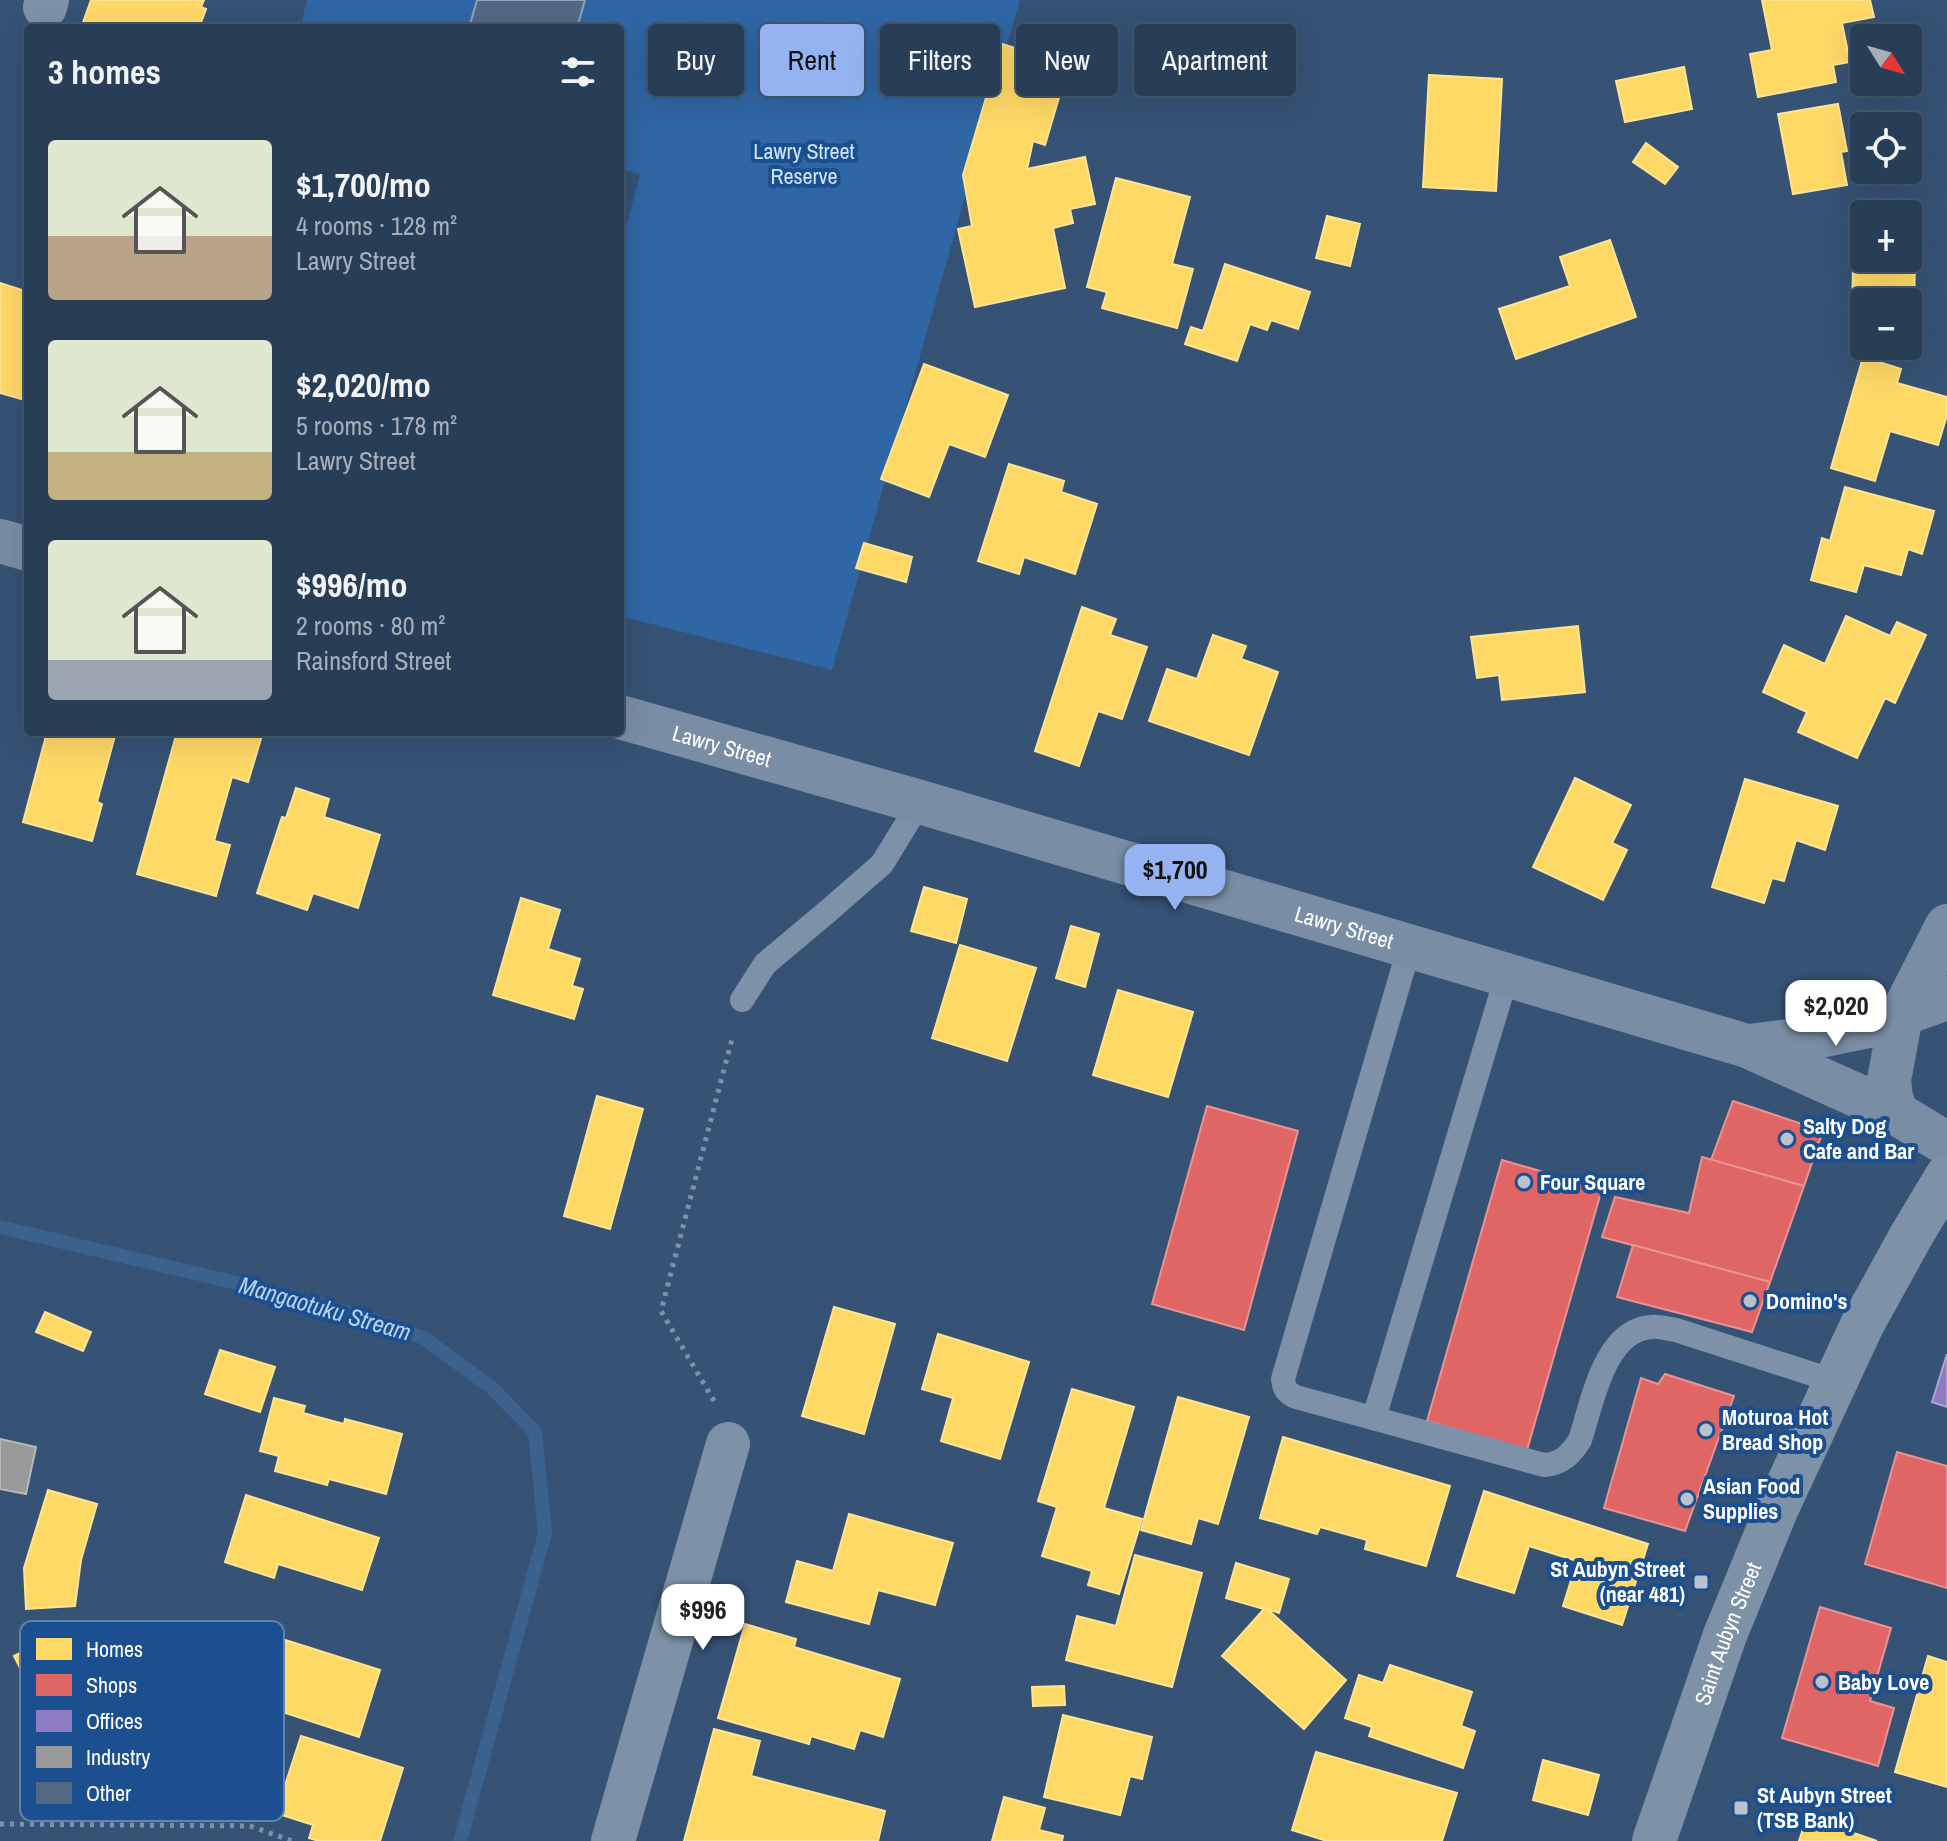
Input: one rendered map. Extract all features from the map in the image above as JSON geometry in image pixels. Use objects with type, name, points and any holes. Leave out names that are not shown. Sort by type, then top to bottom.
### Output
[{"type":"highway","name":"Saint Aubyn Street","points":[[1654,1841],[1725,1635],[1777,1508],[1862,1325],[1947,1176]]},
{"type":"street","points":[[0,541],[24,548]]},
{"type":"street","name":"Lawry Street","points":[[624,718],[1410,945],[1747,1046],[1896,1113],[1947,1144]]},
{"type":"street","points":[[1896,1113],[1889,1080],[1901,1016],[1947,926]]},
{"type":"street","name":"Lawry Street","points":[[1747,1046],[1805,1039],[1869,1026],[1947,998]]},
{"type":"street","points":[[613,1841],[728,1444]]},
{"type":"lane","points":[[742,1000],[765,964],[882,864],[920,802]]},
{"type":"lane","points":[[1410,945],[1283,1379],[1284,1388],[1296,1397],[1544,1465],[1554,1465],[1564,1460],[1580,1440],[1602,1372],[1616,1347],[1641,1329],[1676,1330],[1837,1382]]},
{"type":"lane","points":[[1374,1418],[1507,975]]},
{"type":"path","points":[[728,1444],[718,1408],[661,1311],[742,1000]]},
{"type":"path","points":[[0,1824],[250,1826],[292,1841]]},
{"type":"green space","name":"Lawry Street Reserve","points":[[307,0],[1020,0],[1000,71],[1000,24],[880,24],[880,96],[993,96],[832,670],[624,617],[624,236],[640,174],[624,170],[624,24],[301,24]]},
{"type":"building: Homes","points":[[91,0],[204,0],[201,7],[206,9],[200,24],[82,24]]},
{"type":"building: Homes","points":[[1762,0],[1870,0],[1874,17],[1842,23],[1850,62],[1833,65],[1836,82],[1758,97],[1750,54],[1772,50]]},
{"type":"building: Homes","points":[[1002,44],[1016,48],[1016,96],[1060,96],[1045,145],[1033,141],[1027,169],[1085,157],[1095,204],[1070,209],[1073,223],[1053,228],[1065,288],[975,307],[958,229],[972,226],[963,175],[987,96],[1000,96]]},
{"type":"building: Homes","points":[[1684,67],[1692,109],[1625,122],[1616,81]]},
{"type":"building: Homes","points":[[1429,75],[1502,79],[1496,191],[1423,187]]},
{"type":"building: Homes","points":[[1838,104],[1847,151],[1841,152],[1847,185],[1793,194],[1778,114]]},
{"type":"building: Homes","points":[[1646,143],[1678,167],[1665,184],[1633,162]]},
{"type":"building: Homes","points":[[1116,178],[1190,197],[1172,264],[1193,269],[1177,328],[1102,308],[1107,292],[1087,287]]},
{"type":"building: Homes","points":[[1327,216],[1360,224],[1350,266],[1316,258]]},
{"type":"building: Homes","points":[[1610,240],[1636,317],[1516,359],[1499,309],[1570,286],[1560,257]]},
{"type":"building: Homes","points":[[1225,264],[1310,292],[1298,329],[1271,320],[1267,330],[1250,324],[1237,361],[1185,344],[1191,327],[1203,331]]},
{"type":"building: Homes","points":[[1853,272],[1915,272],[1914,288],[1852,288]]},
{"type":"building: Homes","points":[[0,283],[24,291],[24,400],[0,393]]},
{"type":"building: Homes","points":[[1862,360],[1901,369],[1897,383],[1947,397],[1947,415],[1938,445],[1890,431],[1875,481],[1831,468]]},
{"type":"building: Homes","points":[[924,364],[1008,395],[985,457],[949,444],[929,497],[881,479]]},
{"type":"building: Homes","points":[[1009,464],[1064,481],[1061,492],[1097,504],[1075,574],[1024,557],[1019,574],[978,561]]},
{"type":"building: Homes","points":[[1845,487],[1934,511],[1922,554],[1908,549],[1901,575],[1864,565],[1856,592],[1811,580],[1822,538],[1830,541]]},
{"type":"building: Homes","points":[[864,543],[912,557],[906,582],[856,568]]},
{"type":"building: Homes","points":[[1082,607],[1116,619],[1110,635],[1147,647],[1122,719],[1098,711],[1079,766],[1035,751]]},
{"type":"building: Homes","points":[[1846,616],[1890,636],[1897,622],[1926,635],[1895,703],[1885,698],[1857,758],[1798,732],[1807,712],[1763,692],[1784,645],[1825,664]]},
{"type":"building: Homes","points":[[1578,626],[1585,692],[1502,700],[1499,675],[1477,678],[1471,637]]},
{"type":"building: Homes","points":[[1213,635],[1246,646],[1241,659],[1278,672],[1249,755],[1149,721],[1167,669],[1197,679]]},
{"type":"building: Homes","points":[[46,736],[115,736],[97,802],[102,804],[92,841],[23,822]]},
{"type":"building: Homes","points":[[176,736],[262,736],[248,782],[232,777],[214,841],[230,845],[216,896],[137,874]]},
{"type":"building: Homes","points":[[1575,778],[1631,805],[1612,843],[1627,850],[1603,900],[1533,867]]},
{"type":"building: Homes","points":[[1745,779],[1838,806],[1825,850],[1796,840],[1784,881],[1772,878],[1764,903],[1712,887]]},
{"type":"building: Homes","points":[[296,788],[329,799],[324,817],[380,835],[358,908],[313,893],[307,910],[257,893],[282,817],[286,818]]},
{"type":"building: Homes","points":[[924,887],[967,899],[956,943],[911,931]]},
{"type":"building: Homes","points":[[521,898],[560,910],[548,949],[580,959],[572,986],[583,989],[574,1019],[493,995]]},
{"type":"building: Homes","points":[[1071,926],[1099,934],[1085,987],[1056,978]]},
{"type":"building: Homes","points":[[960,945],[1036,968],[1007,1061],[932,1038]]},
{"type":"building: Homes","points":[[1118,990],[1193,1012],[1168,1097],[1093,1075]]},
{"type":"building: Homes","points":[[597,1096],[643,1109],[610,1229],[564,1216]]},
{"type":"building: Homes","points":[[834,1307],[895,1324],[864,1434],[802,1416]]},
{"type":"building: Homes","points":[[45,1312],[91,1332],[83,1351],[36,1332]]},
{"type":"building: Homes","points":[[938,1334],[1029,1362],[1000,1459],[941,1441],[953,1398],[922,1389]]},
{"type":"building: Homes","points":[[220,1350],[275,1367],[260,1412],[205,1394]]},
{"type":"building: Homes","points":[[1072,1389],[1134,1407],[1104,1508],[1142,1519],[1119,1594],[1088,1585],[1092,1571],[1042,1556],[1057,1507],[1038,1501]]},
{"type":"building: Homes","points":[[1178,1397],[1249,1417],[1218,1524],[1198,1518],[1191,1544],[1141,1530]]},
{"type":"building: Homes","points":[[274,1398],[305,1406],[303,1413],[344,1424],[345,1419],[402,1434],[386,1494],[329,1479],[327,1485],[275,1471],[279,1456],[260,1451]]},
{"type":"building: Homes","points":[[1283,1437],[1450,1486],[1426,1566],[1365,1549],[1367,1540],[1320,1527],[1317,1534],[1260,1518]]},
{"type":"building: Homes","points":[[48,1490],[97,1504],[81,1560],[75,1606],[26,1609],[24,1568]]},
{"type":"building: Homes","points":[[1484,1491],[1648,1544],[1622,1625],[1563,1606],[1577,1561],[1529,1546],[1514,1593],[1457,1576]]},
{"type":"building: Homes","points":[[246,1495],[379,1538],[362,1590],[278,1564],[274,1578],[225,1562]]},
{"type":"building: Homes","points":[[849,1514],[953,1543],[935,1605],[878,1590],[869,1624],[786,1602],[797,1561],[833,1571]]},
{"type":"building: Homes","points":[[1135,1555],[1202,1573],[1172,1687],[1066,1660],[1077,1616],[1116,1626]]},
{"type":"building: Homes","points":[[1236,1563],[1289,1579],[1279,1613],[1267,1609],[1346,1680],[1304,1729],[1222,1656],[1264,1609],[1226,1598]]},
{"type":"building: Homes","points":[[745,1624],[796,1639],[794,1647],[900,1679],[883,1737],[860,1730],[854,1749],[811,1736],[809,1744],[718,1718]]},
{"type":"building: Homes","points":[[284,1640],[380,1670],[359,1737],[284,1712]]},
{"type":"building: Homes","points":[[20,1653],[20,1668],[14,1656]]},
{"type":"building: Homes","points":[[1928,1656],[1947,1662],[1947,1787],[1895,1772]]},
{"type":"building: Homes","points":[[1390,1665],[1472,1692],[1461,1726],[1475,1731],[1463,1768],[1369,1736],[1372,1727],[1345,1718],[1359,1675],[1383,1683]]},
{"type":"building: Homes","points":[[1064,1686],[1065,1705],[1033,1706],[1032,1687]]},
{"type":"building: Homes","points":[[1063,1715],[1152,1737],[1142,1779],[1130,1776],[1120,1815],[1044,1797]]},
{"type":"building: Homes","points":[[714,1729],[760,1741],[751,1776],[885,1811],[878,1841],[684,1841]]},
{"type":"building: Homes","points":[[301,1736],[403,1768],[380,1841],[319,1841],[309,1838],[313,1825],[284,1816],[284,1788]]},
{"type":"building: Homes","points":[[1316,1752],[1457,1793],[1442,1841],[1327,1841],[1292,1830]]},
{"type":"building: Homes","points":[[1543,1760],[1599,1775],[1588,1815],[1533,1800]]},
{"type":"building: Homes","points":[[1004,1797],[1045,1808],[1039,1830],[1063,1836],[1062,1841],[992,1841]]},
{"type":"building: Homes","points":[[1807,1817],[1877,1841],[1799,1841]]},
{"type":"building: Shops","points":[[1733,1101],[1823,1131],[1804,1186],[1711,1160]]},
{"type":"building: Shops","points":[[1207,1106],[1298,1131],[1244,1330],[1152,1304]]},
{"type":"building: Shops","points":[[1702,1157],[1804,1186],[1770,1282],[1602,1237],[1615,1197],[1689,1213]]},
{"type":"building: Shops","points":[[1502,1160],[1602,1189],[1527,1450],[1427,1421]]},
{"type":"building: Shops","points":[[1633,1245],[1770,1282],[1752,1332],[1617,1297]]},
{"type":"building: Shops","points":[[1665,1374],[1734,1396],[1685,1531],[1604,1508],[1641,1378],[1658,1384]]},
{"type":"building: Shops","points":[[1897,1452],[1947,1466],[1947,1588],[1865,1564]]},
{"type":"building: Shops","points":[[1820,1607],[1891,1628],[1870,1701],[1894,1708],[1878,1766],[1782,1738]]},
{"type":"building: Offices","points":[[1947,1354],[1947,1407],[1932,1402]]},
{"type":"building: Industry","points":[[0,1439],[36,1447],[26,1494],[0,1489]]},
{"type":"building: Other","points":[[477,0],[585,0],[578,24],[470,24]]},
{"type":"waterway","name":"Mangaotuku Stream","points":[[0,1227],[241,1284],[364,1317],[424,1338],[492,1388],[535,1432],[545,1533],[460,1841]]},
{"type":"place","name":"Salty Dog Cafe and Bar","points":[[1787,1139]]},
{"type":"place","name":"Four Square","points":[[1524,1182]]},
{"type":"place","name":"Domino's","points":[[1750,1301]]},
{"type":"place","name":"Moturoa Hot Bread Shop","points":[[1706,1430]]},
{"type":"place","name":"Asian Food Supplies","points":[[1687,1499]]},
{"type":"place","name":"St Aubyn Street (near 481)","points":[[1701,1582]]},
{"type":"place","name":"Baby Love","points":[[1822,1682]]},
{"type":"place","name":"St Aubyn Street (TSB Bank)","points":[[1741,1808]]}]
